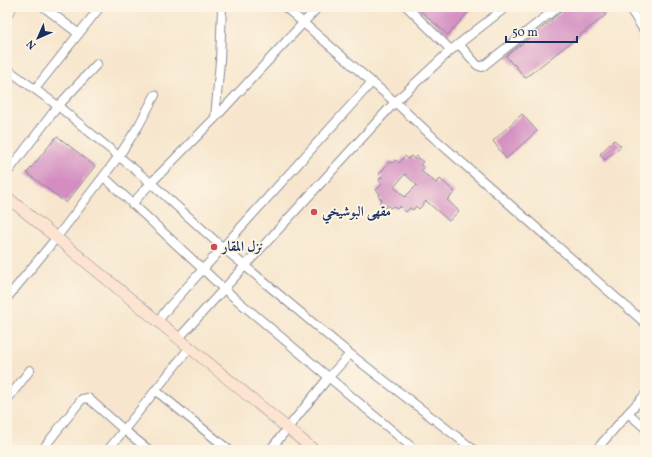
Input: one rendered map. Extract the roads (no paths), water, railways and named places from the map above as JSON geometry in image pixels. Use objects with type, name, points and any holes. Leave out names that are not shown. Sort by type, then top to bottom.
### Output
[{"type":"main road","points":[[7,13],[12,7]]},
{"type":"main road","points":[[7,196],[314,450]]},
{"type":"street","points":[[44,7],[79,34]]},
{"type":"street","points":[[35,89],[100,7]]},
{"type":"street","points":[[215,118],[220,61],[222,7]]},
{"type":"street","points":[[285,7],[645,323]]},
{"type":"street","points":[[132,204],[215,118],[318,7]]},
{"type":"street","points":[[407,7],[451,50]]},
{"type":"street","points":[[179,338],[395,102],[451,50],[506,7]]},
{"type":"street","points":[[459,44],[477,65],[482,67],[558,7]]},
{"type":"street","points":[[629,7],[645,32]]},
{"type":"street","points":[[7,173],[58,106],[97,64]]},
{"type":"street","points":[[7,69],[58,106],[119,156],[222,247],[350,354],[474,450]]},
{"type":"street","points":[[158,321],[222,247],[372,82]]},
{"type":"street","points":[[7,298],[104,177],[139,125],[155,95]]},
{"type":"street","points":[[104,177],[202,270],[415,450]]},
{"type":"street","points":[[108,450],[190,347]]},
{"type":"street","points":[[270,450],[328,377],[350,354]]},
{"type":"street","points":[[7,400],[30,370]]},
{"type":"street","points":[[155,390],[229,450]]},
{"type":"street","points":[[596,450],[645,395]]},
{"type":"street","points":[[42,450],[82,399],[85,398],[88,398],[149,450]]},
{"type":"street","points":[[628,413],[645,428]]},
{"type":"place","name":"مقهى البوشيخي","points":[[314,212]]},
{"type":"place","name":"نزل المقار","points":[[214,247]]}]
